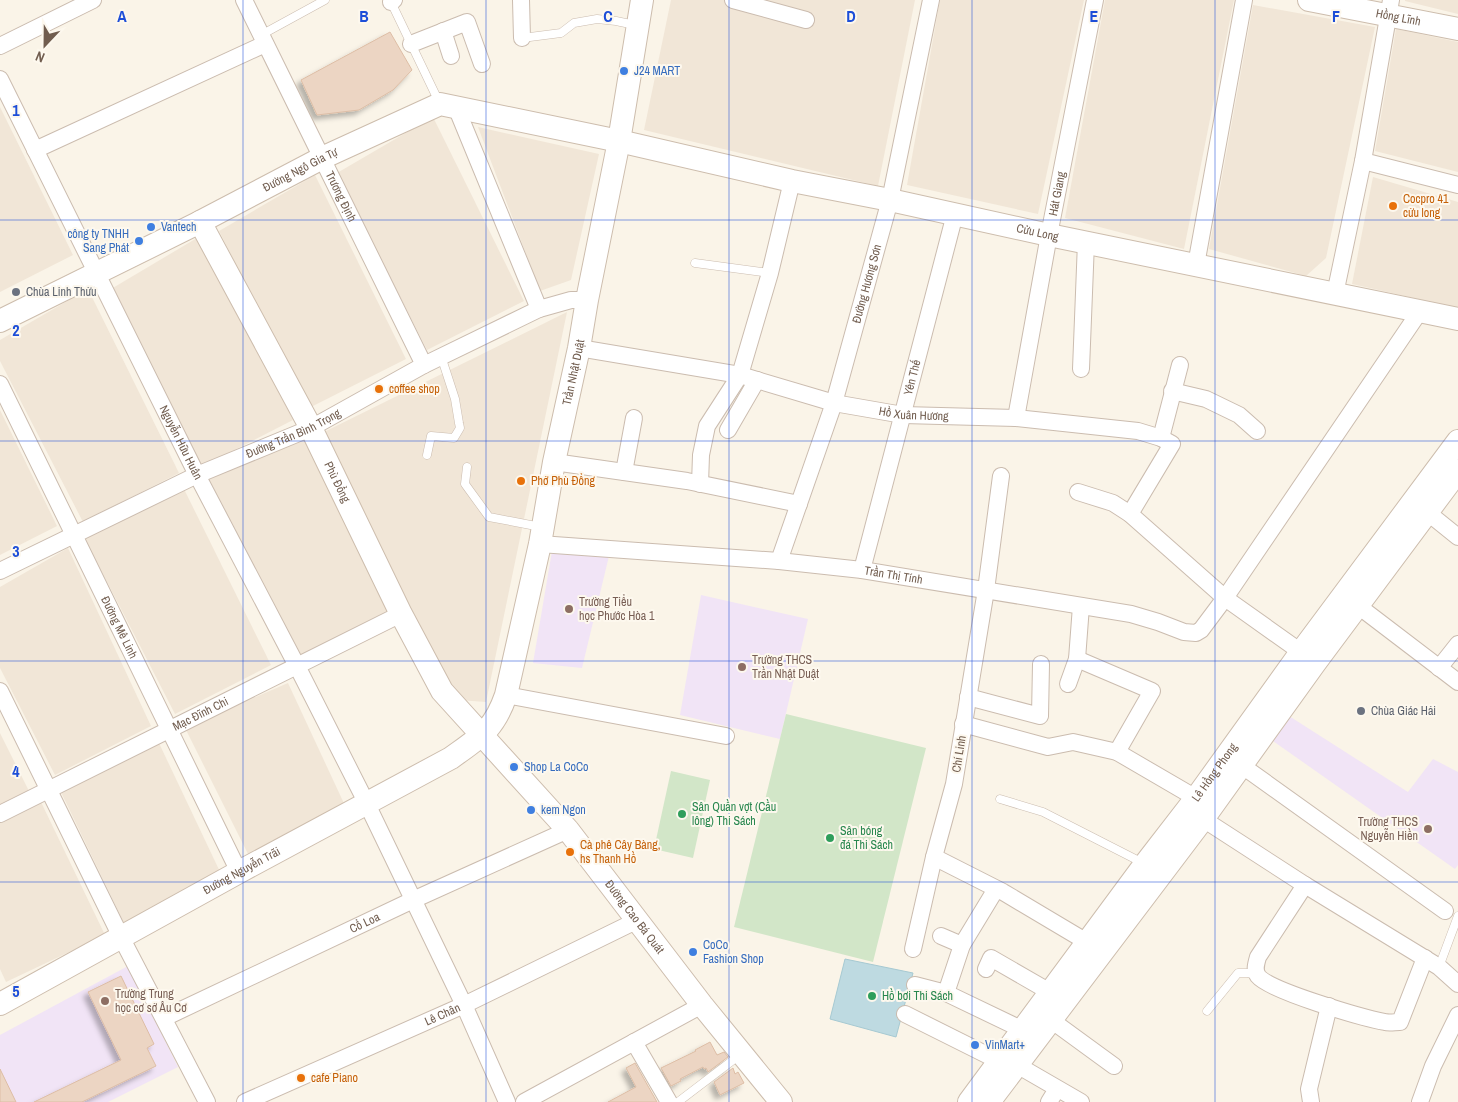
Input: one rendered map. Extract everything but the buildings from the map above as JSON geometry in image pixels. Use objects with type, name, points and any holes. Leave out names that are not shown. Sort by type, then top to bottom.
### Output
[{"type":"street","points":[[0,46],[93,0]]},
{"type":"street","name":"Trương Định","points":[[244,0],[424,365]]},
{"type":"street","points":[[521,0],[522,38]]},
{"type":"street","name":"Trần Nhật Duật","points":[[482,736],[497,717],[506,695],[541,536],[554,462],[579,348],[586,300],[619,141],[642,0]]},
{"type":"street","points":[[733,0],[806,20]]},
{"type":"street","name":"Đường Hương Sơn","points":[[780,561],[834,403],[890,200],[931,0]]},
{"type":"street","name":"Hát Giang","points":[[1016,418],[1049,234],[1095,0]]},
{"type":"street","points":[[1196,265],[1244,0]]},
{"type":"street","name":"Hồng Lĩnh","points":[[1310,0],[1390,8],[1458,29]]},
{"type":"street","points":[[1335,294],[1364,162],[1390,8]]},
{"type":"street","points":[[411,44],[467,22],[482,64]]},
{"type":"street","points":[[443,31],[451,56]]},
{"type":"street","points":[[35,150],[263,40]]},
{"type":"street","name":"Nguyễn Hữu Huân","points":[[0,79],[197,475],[367,804],[464,1005],[507,1102]]},
{"type":"street","points":[[448,105],[619,141]]},
{"type":"street","points":[[448,105],[539,309]]},
{"type":"street","name":"Đường Ngô Gia Tự","points":[[0,321],[200,222],[322,158],[448,105]]},
{"type":"street","name":"Cửu Long","points":[[619,141],[792,181],[1458,319]]},
{"type":"street","points":[[1364,162],[1458,185]]},
{"type":"street","points":[[700,484],[701,455],[707,426],[740,375],[770,272],[792,181]]},
{"type":"street","name":"Yên Thế","points":[[862,570],[955,214]]},
{"type":"street","name":"Phù Đổng","points":[[200,222],[312,428],[401,614],[442,692],[482,736]]},
{"type":"street","points":[[1081,369],[1086,242]]},
{"type":"street","name":"Đường Trần Bình Trọng","points":[[0,571],[197,475],[312,428],[441,356],[539,309],[571,300],[586,300]]},
{"type":"street","name":"Trần Thị Tính","points":[[541,536],[862,570],[1144,617],[1190,633],[1196,632],[1201,630],[1225,598],[1420,311]]},
{"type":"street","name":"Hồ Xuân Hương","points":[[579,348],[740,375],[834,403],[903,414],[1016,418],[1138,431],[1161,438]]},
{"type":"street","points":[[1130,514],[1172,444],[1161,438],[1180,365]]},
{"type":"street","points":[[728,430],[757,380]]},
{"type":"street","name":"Đường Mê Linh","points":[[0,384],[239,872]]},
{"type":"street","points":[[1172,391],[1206,399],[1238,415],[1257,431]]},
{"type":"street","points":[[624,472],[634,418]]},
{"type":"street","name":"Lê Hồng Phong","points":[[1348,608],[1458,442]]},
{"type":"street","points":[[554,462],[700,484],[800,504]]},
{"type":"street","name":"Lê Hồng Phong","points":[[970,1102],[1051,1020],[1199,808],[1308,658],[1458,471]]},
{"type":"street","name":"Chí Linh","points":[[914,949],[934,857],[954,784],[986,590],[1001,476]]},
{"type":"street","points":[[1078,492],[1113,502],[1130,514],[1225,598],[1308,658]]},
{"type":"street","points":[[1427,512],[1458,537]]},
{"type":"street","points":[[1068,684],[1077,659],[1081,606]]},
{"type":"street","points":[[1348,608],[1458,682]]},
{"type":"street","name":"Mạc Đĩnh Chi","points":[[0,814],[401,614]]},
{"type":"street","points":[[1439,668],[1458,644]]},
{"type":"street","name":"Lê Hồng Phong","points":[[989,1102],[1023,1030],[1050,992],[1145,864],[1241,765],[1308,658]]},
{"type":"street","points":[[1077,659],[1152,692],[1117,752]]},
{"type":"street","points":[[968,698],[1040,716],[1041,664]]},
{"type":"street","points":[[0,691],[121,937],[207,1102]]},
{"type":"street","points":[[506,695],[726,736]]},
{"type":"street","points":[[963,724],[1048,747],[1073,742],[1117,752],[1199,808],[1305,885],[1439,967],[1458,984]]},
{"type":"street","name":"Đường Nguyễn Trãi","points":[[1,1000],[451,758],[482,736]]},
{"type":"street","name":"Đường Cao Bá Quát","points":[[482,736],[568,830],[702,1005],[781,1102]]},
{"type":"street","points":[[1241,765],[1452,913]]},
{"type":"street","name":"Cổ Loa","points":[[164,1018],[413,900],[568,830]]},
{"type":"street","points":[[934,857],[996,889],[1087,942]]},
{"type":"street","points":[[1305,885],[1258,957],[1256,970],[1258,976],[1265,982],[1329,1006],[1386,1022],[1400,1022],[1425,958]]},
{"type":"street","points":[[946,993],[962,945],[996,889]]},
{"type":"street","name":"Lê Chân","points":[[245,1102],[464,1005],[638,920]]},
{"type":"street","points":[[941,936],[962,945]]},
{"type":"street","points":[[986,969],[991,958],[1050,992]]},
{"type":"street","points":[[915,985],[946,993],[1023,1030]]},
{"type":"street","points":[[524,1102],[702,1005]]},
{"type":"street","points":[[1311,1102],[1309,1089],[1329,1006]]},
{"type":"street","points":[[905,1014],[1008,1063],[1053,1095],[1081,1102]]},
{"type":"street","points":[[1420,1102],[1432,1066],[1458,1015]]},
{"type":"street","points":[[1051,1020],[1114,1066]]},
{"type":"street","points":[[634,1042],[669,1102]]},
{"type":"lane","points":[[263,40],[323,1]]},
{"type":"lane","points":[[392,1],[411,44],[448,105]]},
{"type":"lane","points":[[522,38],[561,33],[574,23],[597,19],[638,26]]},
{"type":"lane","points":[[695,263],[770,272]]},
{"type":"lane","points":[[427,455],[431,436],[454,438],[460,428],[455,399],[441,356]]},
{"type":"lane","points":[[467,467],[465,484],[489,517],[541,536]]},
{"type":"lane","points":[[1000,799],[1043,812],[1145,864]]},
{"type":"lane","points":[[1439,967],[1452,913]]},
{"type":"lane","points":[[1206,1011],[1238,974],[1248,973],[1258,976]]},
{"type":"lane","points":[[678,1102],[742,1053]]},
{"type":"shaded area","points":[[671,0],[915,0],[878,186],[644,130]]},
{"type":"shaded area","points":[[940,0],[1084,0],[1038,214],[907,185]]},
{"type":"shaded area","points":[[1105,0],[1234,0],[1184,249],[1065,218]]},
{"type":"shaded area","points":[[1458,0],[1458,14],[1405,1]]},
{"type":"shaded area","points":[[1253,5],[1375,27],[1326,258],[1306,276],[1209,249]]},
{"type":"shaded area","points":[[1396,29],[1458,42],[1458,172],[1375,151]]},
{"type":"shaded area","points":[[0,107],[73,255],[0,292]]},
{"type":"shaded area","points":[[433,117],[524,301],[427,350],[337,173]]},
{"type":"shaded area","points":[[478,127],[599,154],[571,280],[540,291]]},
{"type":"shaded area","points":[[315,175],[406,359],[309,408],[219,231]]},
{"type":"shaded area","points":[[1373,177],[1458,202],[1458,308],[1352,284]]},
{"type":"shaded area","points":[[202,235],[293,420],[197,469],[106,292]]},
{"type":"shaded area","points":[[88,289],[179,473],[83,522],[0,361],[0,340]]},
{"type":"shaded area","points":[[567,312],[486,702],[458,700],[409,612],[324,432]]},
{"type":"shaded area","points":[[0,410],[57,526],[0,555]]},
{"type":"shaded area","points":[[300,425],[390,610],[294,659],[203,481]]},
{"type":"shaded area","points":[[180,481],[271,665],[175,714],[84,537]]},
{"type":"shaded area","points":[[68,548],[151,726],[55,775],[0,668],[0,587]]},
{"type":"shaded area","name":"Trường Tiểu học Phước Hòa 1","points":[[552,551],[609,556],[582,668],[533,663]]},
{"type":"shaded area","name":"Trường THCS Trần Nhật Duật","points":[[701,595],[808,619],[780,739],[680,715]]},
{"type":"shaded area","points":[[288,683],[348,812],[250,858],[185,728]]},
{"type":"shaded area","name":"Trường THCS Nguyễn Hiền","points":[[1289,716],[1408,792],[1433,759],[1458,772],[1458,865],[1455,869],[1273,741]]},
{"type":"shaded area","points":[[0,733],[30,793],[0,808]]},
{"type":"shaded area","points":[[158,741],[222,876],[124,923],[59,788]]},
{"type":"shaded area","points":[[40,800],[105,935],[6,982],[0,969],[0,819]]},
{"type":"shaded area","name":"Trường Trung học cơ sở Âu Cơ","points":[[128,966],[178,1067],[108,1102],[0,1102],[0,1035]]},
{"type":"green space","name":"Sân bóng đá Thi Sách","points":[[786,714],[926,748],[873,962],[734,927]]},
{"type":"green space","name":"Sân Quần vợt (Cầu lông) Thi Sách","points":[[671,771],[710,780],[693,858],[654,849]]},
{"type":"water","name":"Hồ bơi Thi Sách","points":[[845,959],[913,973],[896,1037],[830,1019]]},
{"type":"place","name":"J24 MART","points":[[624,71]]},
{"type":"place","name":"Cocpro 41 cửu long","points":[[1393,206]]},
{"type":"place","name":"Vantech","points":[[151,227]]},
{"type":"place","name":"công ty TNHH Sang Phát","points":[[139,241]]},
{"type":"place","name":"Chùa Linh Thửu","points":[[16,292]]},
{"type":"place","name":"coffee shop","points":[[379,389]]},
{"type":"place","name":"Phở Phù Đổng","points":[[521,481]]},
{"type":"place","name":"Trường Tiểu học Phước Hòa 1","points":[[569,609]]},
{"type":"place","name":"Trường THCS Trần Nhật Duật","points":[[742,667]]},
{"type":"place","name":"Chùa Giác Hải","points":[[1361,711]]},
{"type":"place","name":"Shop La CoCo","points":[[514,767]]},
{"type":"place","name":"kem Ngon","points":[[531,810]]},
{"type":"place","name":"Sân Quần vợt (Cầu lông) Thi Sách","points":[[682,814]]},
{"type":"place","name":"Trường THCS Nguyễn Hiền","points":[[1428,829]]},
{"type":"place","name":"Sân bóng đá Thi Sách","points":[[830,838]]},
{"type":"place","name":"Cà phê Cây Bàng, hs Thanh Hồ","points":[[570,852]]},
{"type":"place","name":"CoCo Fashion Shop","points":[[693,952]]},
{"type":"place","name":"Hồ bơi Thi Sách","points":[[872,996]]},
{"type":"place","name":"Trường Trung học cơ sở Âu Cơ","points":[[105,1001]]},
{"type":"place","name":"VinMart+","points":[[975,1045]]},
{"type":"place","name":"cafe Piano","points":[[301,1078]]}]
